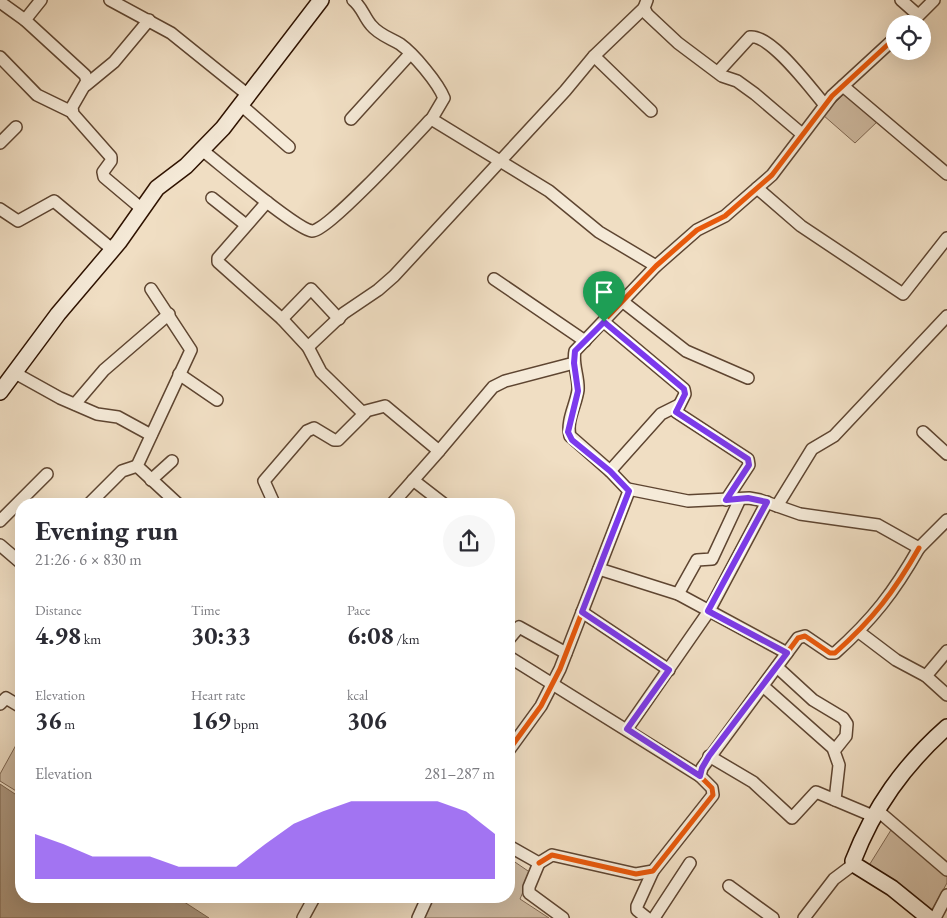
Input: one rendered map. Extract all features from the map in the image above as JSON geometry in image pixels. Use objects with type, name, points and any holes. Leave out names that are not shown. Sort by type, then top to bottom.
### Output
[{"type":"street","points":[[25,20],[41,0]]},
{"type":"street","points":[[110,0],[175,36],[244,100],[289,147]]},
{"type":"street","points":[[0,392],[58,314],[113,250],[157,188],[202,150],[244,100],[320,0]]},
{"type":"street","points":[[202,150],[267,202],[306,229],[318,231],[354,199],[432,120],[444,98],[440,89],[410,54],[400,44],[380,34],[370,24],[360,5],[353,0]]},
{"type":"street","points":[[901,0],[918,15],[934,0]]},
{"type":"street","points":[[0,2],[25,20],[85,75],[87,78],[86,85]]},
{"type":"street","points":[[308,347],[338,318],[394,276],[594,56],[646,4]]},
{"type":"street","points":[[646,4],[647,14],[678,43],[718,72],[737,81],[802,134]]},
{"type":"street","points":[[72,112],[72,107],[86,85],[114,62],[149,20]]},
{"type":"street","points":[[718,72],[750,37],[760,38],[791,66],[825,105]]},
{"type":"street","points":[[886,46],[825,105],[772,175],[725,216],[697,230],[656,266],[575,351],[574,363],[578,391],[568,427],[570,436],[628,489],[678,500],[740,499],[772,504],[805,515],[878,525],[919,548]]},
{"type":"street","points":[[351,119],[410,54]]},
{"type":"street","points":[[594,56],[651,111]]},
{"type":"street","points":[[0,57],[37,95],[72,112],[111,157],[111,161],[103,172],[104,177],[142,209]]},
{"type":"street","points":[[843,86],[947,174]]},
{"type":"street","points":[[432,120],[500,159],[549,191],[599,232],[656,266]]},
{"type":"street","points":[[0,143],[16,127]]},
{"type":"street","points":[[757,188],[821,241],[903,294],[947,238]]},
{"type":"street","points":[[212,198],[246,225]]},
{"type":"street","points":[[0,209],[18,221],[47,202],[55,202],[113,250]]},
{"type":"street","points":[[267,202],[218,258],[218,262],[282,319],[308,347],[321,372],[365,413]]},
{"type":"street","points":[[494,279],[585,341]]},
{"type":"street","points":[[95,498],[122,471],[137,466],[191,348],[151,289]]},
{"type":"street","points":[[282,319],[311,289],[338,318]]},
{"type":"street","points":[[622,302],[686,350],[748,378]]},
{"type":"street","points":[[75,404],[104,370],[169,314]]},
{"type":"street","points":[[627,729],[708,611],[772,504],[812,449],[834,436],[947,316]]},
{"type":"street","points":[[604,322],[684,389],[685,394],[676,412],[750,462],[726,500]]},
{"type":"street","points":[[400,498],[413,480],[494,387],[505,381],[574,363]]},
{"type":"street","points":[[15,374],[97,414],[117,416],[151,435]]},
{"type":"street","points":[[179,374],[217,400]]},
{"type":"street","points":[[610,471],[661,414],[679,405]]},
{"type":"street","points":[[271,498],[263,483],[265,479],[307,431],[314,428],[333,440],[338,440],[365,413],[385,406],[439,451]]},
{"type":"street","points":[[923,432],[947,454]]},
{"type":"street","points":[[152,480],[172,461]]},
{"type":"street","points":[[137,466],[174,498]]},
{"type":"street","points":[[23,498],[47,474]]},
{"type":"street","points":[[413,480],[436,498]]},
{"type":"street","points":[[515,742],[534,718],[552,685],[599,569],[628,489]]},
{"type":"street","points":[[678,594],[697,560],[712,559],[740,499]]},
{"type":"street","points":[[0,521],[15,506]]},
{"type":"street","points":[[700,776],[709,756],[798,638],[803,635],[834,654],[873,618],[896,588],[919,548],[947,520]]},
{"type":"street","points":[[0,544],[15,558]]},
{"type":"street","points":[[599,569],[678,594],[787,653]]},
{"type":"street","points":[[582,612],[669,670]]},
{"type":"street","points":[[515,630],[518,626],[566,653]]},
{"type":"street","points":[[859,632],[896,660],[926,676],[947,695]]},
{"type":"street","points":[[926,676],[947,651]]},
{"type":"street","points":[[515,661],[700,776],[712,788],[713,795],[653,871],[637,908],[647,918]]},
{"type":"street","points":[[777,667],[813,700],[846,721],[848,727],[846,736],[834,749]]},
{"type":"street","points":[[763,686],[834,749],[839,765],[835,800]]},
{"type":"street","points":[[0,704],[6,698],[15,700]]},
{"type":"street","points":[[804,918],[834,879],[854,864],[875,813],[898,777],[924,748],[947,727]]},
{"type":"street","points":[[709,756],[753,782],[792,818],[814,792],[875,813],[947,870]]},
{"type":"street","points":[[515,850],[538,863]]},
{"type":"street","points":[[563,918],[529,893],[529,887],[538,863],[550,855],[636,874],[653,871]]},
{"type":"street","points":[[654,918],[690,863]]},
{"type":"street","points":[[854,864],[892,888],[929,918]]},
{"type":"street","points":[[729,886],[773,918]]},
{"type":"street","points":[[936,918],[947,895]]},
{"type":"street","points":[[303,918],[311,903]]},
{"type":"street","points":[[418,918],[425,903]]},
{"type":"shaded area","points":[[846,92],[879,120],[855,143],[823,115]]},
{"type":"shaded area","points":[[15,747],[15,790],[0,781],[0,774]]},
{"type":"shaded area","points":[[0,784],[15,794],[15,903],[186,903],[209,918],[0,918]]},
{"type":"shaded area","points":[[891,830],[947,875],[947,883],[929,915],[868,867]]},
{"type":"shaded area","points":[[515,862],[531,873],[520,899],[549,918],[420,918],[427,903],[515,903]]},
{"type":"cycle path","points":[[515,742],[541,706],[560,669],[629,491],[610,471],[570,436],[570,419],[578,390],[574,361],[575,351],[656,266],[697,230],[725,216],[772,175],[832,96],[886,46]]},
{"type":"cycle path","points":[[539,863],[552,855],[636,874],[653,871],[713,795],[712,788],[700,776],[702,768],[798,638],[805,636],[830,653],[835,653],[882,604],[901,578],[919,548]]},
{"type":"route","points":[[604,322],[684,389],[685,394],[676,412],[748,459],[749,465],[726,500],[748,498],[767,502],[708,611],[787,653],[709,756],[700,772],[700,776],[627,729],[669,670],[582,612],[629,491],[610,471],[572,440],[568,432],[578,391],[574,363],[575,351],[604,322]]}]
